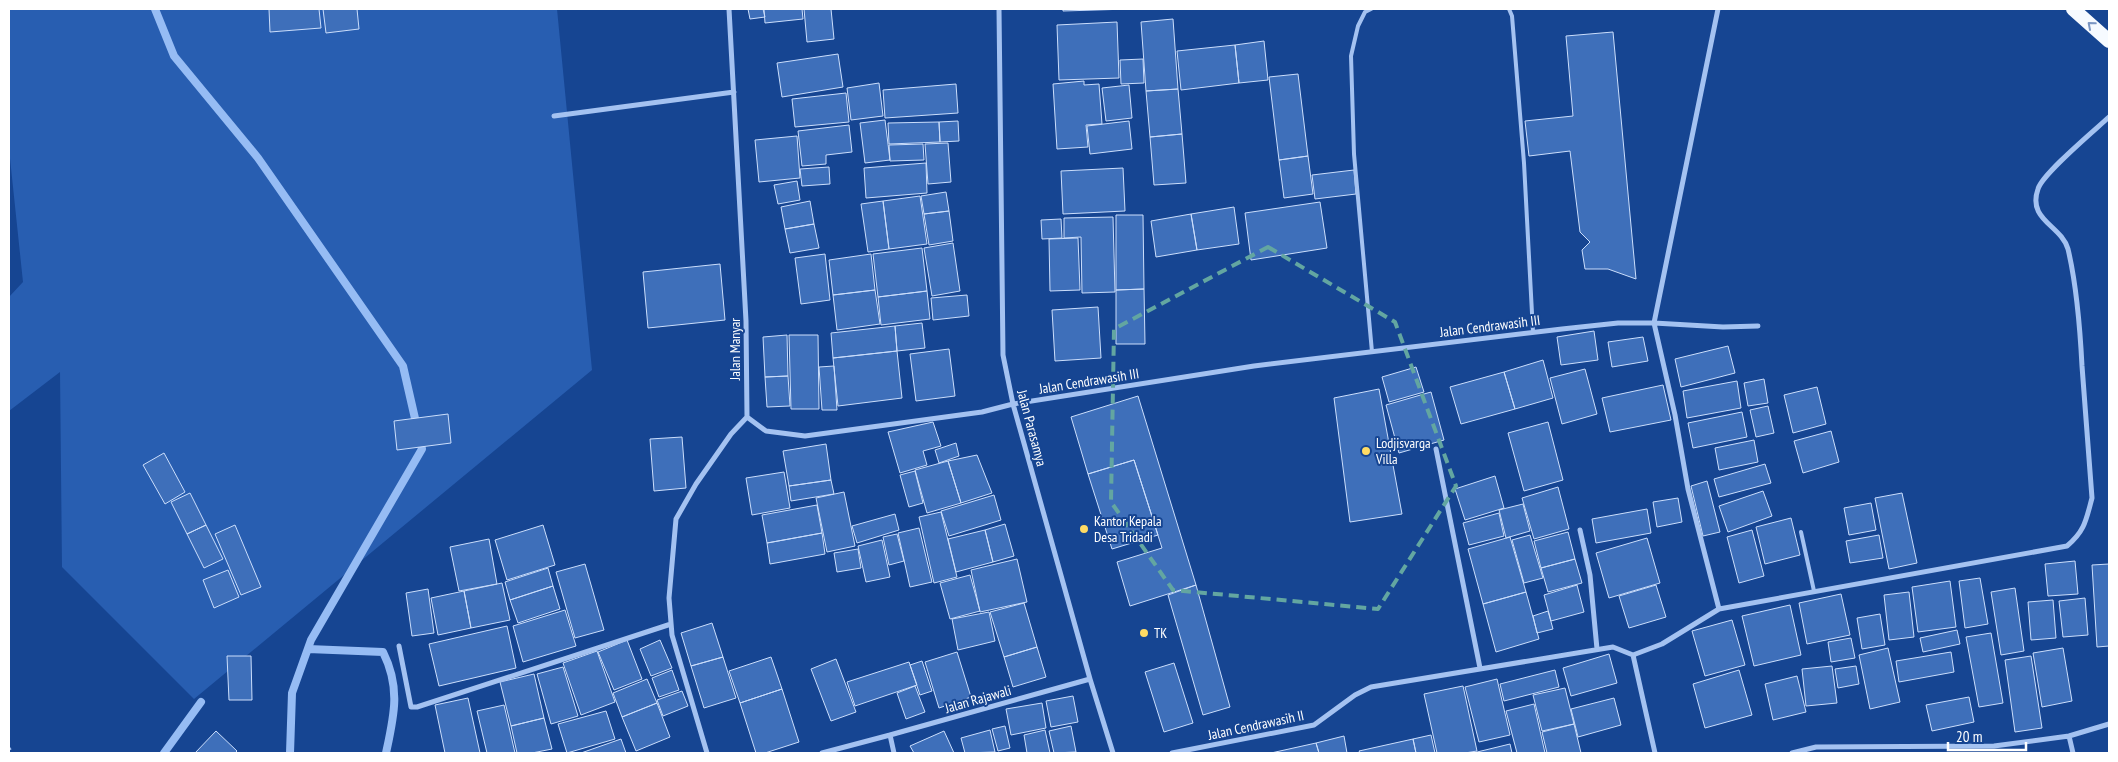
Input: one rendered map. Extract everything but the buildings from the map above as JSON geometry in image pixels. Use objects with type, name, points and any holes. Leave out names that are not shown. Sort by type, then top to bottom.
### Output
[{"type":"highway","points":[[2073,9],[2109,40]]},
{"type":"street","name":"Jalan Manyar","points":[[730,9],[746,321],[747,417]]},
{"type":"street","name":"Jalan Parasamya","points":[[999,9],[1002,346],[1013,404],[1090,679],[1113,753]]},
{"type":"street","points":[[1718,9],[1654,323],[1675,415],[1688,489],[1719,609]]},
{"type":"street","points":[[554,116],[734,92]]},
{"type":"street","points":[[1654,753],[1633,655],[1662,644],[1719,609],[2067,546],[2079,536],[2086,523],[2092,498],[2079,321],[2067,247],[2057,233],[2042,218],[2035,204],[2038,187],[2061,161],[2109,117]]},
{"type":"street","name":"Jalan Cendrawasih III","points":[[1013,404],[1254,366],[1618,323],[1723,327],[1758,326]]},
{"type":"street","points":[[707,753],[683,676],[671,624],[669,598],[676,520],[696,484],[731,434],[747,417],[766,432],[805,436],[982,412],[1013,404]]},
{"type":"street","points":[[1436,449],[1480,668]]},
{"type":"street","points":[[1580,530],[1590,575],[1597,649]]},
{"type":"street","points":[[399,646],[411,707],[417,708],[671,624]]},
{"type":"street","name":"Jalan Cendrawasih II","points":[[1172,753],[1314,724],[1372,687],[1613,647],[1633,655]]},
{"type":"street","name":"Jalan Rajawali","points":[[822,753],[1090,679]]},
{"type":"street","points":[[1792,753],[1816,747],[1994,746],[2069,736],[2109,724]]},
{"type":"street","points":[[890,735],[894,753]]},
{"type":"street","points":[[2069,736],[2073,753]]},
{"type":"lane","points":[[1371,9],[1365,12],[1358,26],[1351,56],[1354,154],[1372,352]]},
{"type":"lane","points":[[1509,9],[1512,16],[1524,163],[1533,332]]},
{"type":"lane","points":[[1802,532],[1814,591]]},
{"type":"path","points":[[9,748],[12,753]]},
{"type":"highlighted area","points":[[1268,247],[1395,322],[1456,486],[1378,609],[1173,590],[1111,502],[1114,329]]},
{"type":"shaded area","points":[[10,9],[557,9],[592,370],[194,699],[62,567],[60,372],[9,411],[9,297],[23,282],[9,149]]},
{"type":"waterway","points":[[155,9],[174,56],[258,158],[403,366],[422,449],[311,640],[292,693],[290,753]]},
{"type":"waterway","points":[[308,649],[383,652],[389,665],[394,690],[393,714],[386,753]]},
{"type":"waterway","points":[[164,753],[201,702]]},
{"type":"place","name":"Lodjisvarga Villa","points":[[1366,451]]},
{"type":"place","name":"Kantor Kepala Desa Tridadi","points":[[1084,529]]},
{"type":"place","name":"TK","points":[[1144,633]]}]
